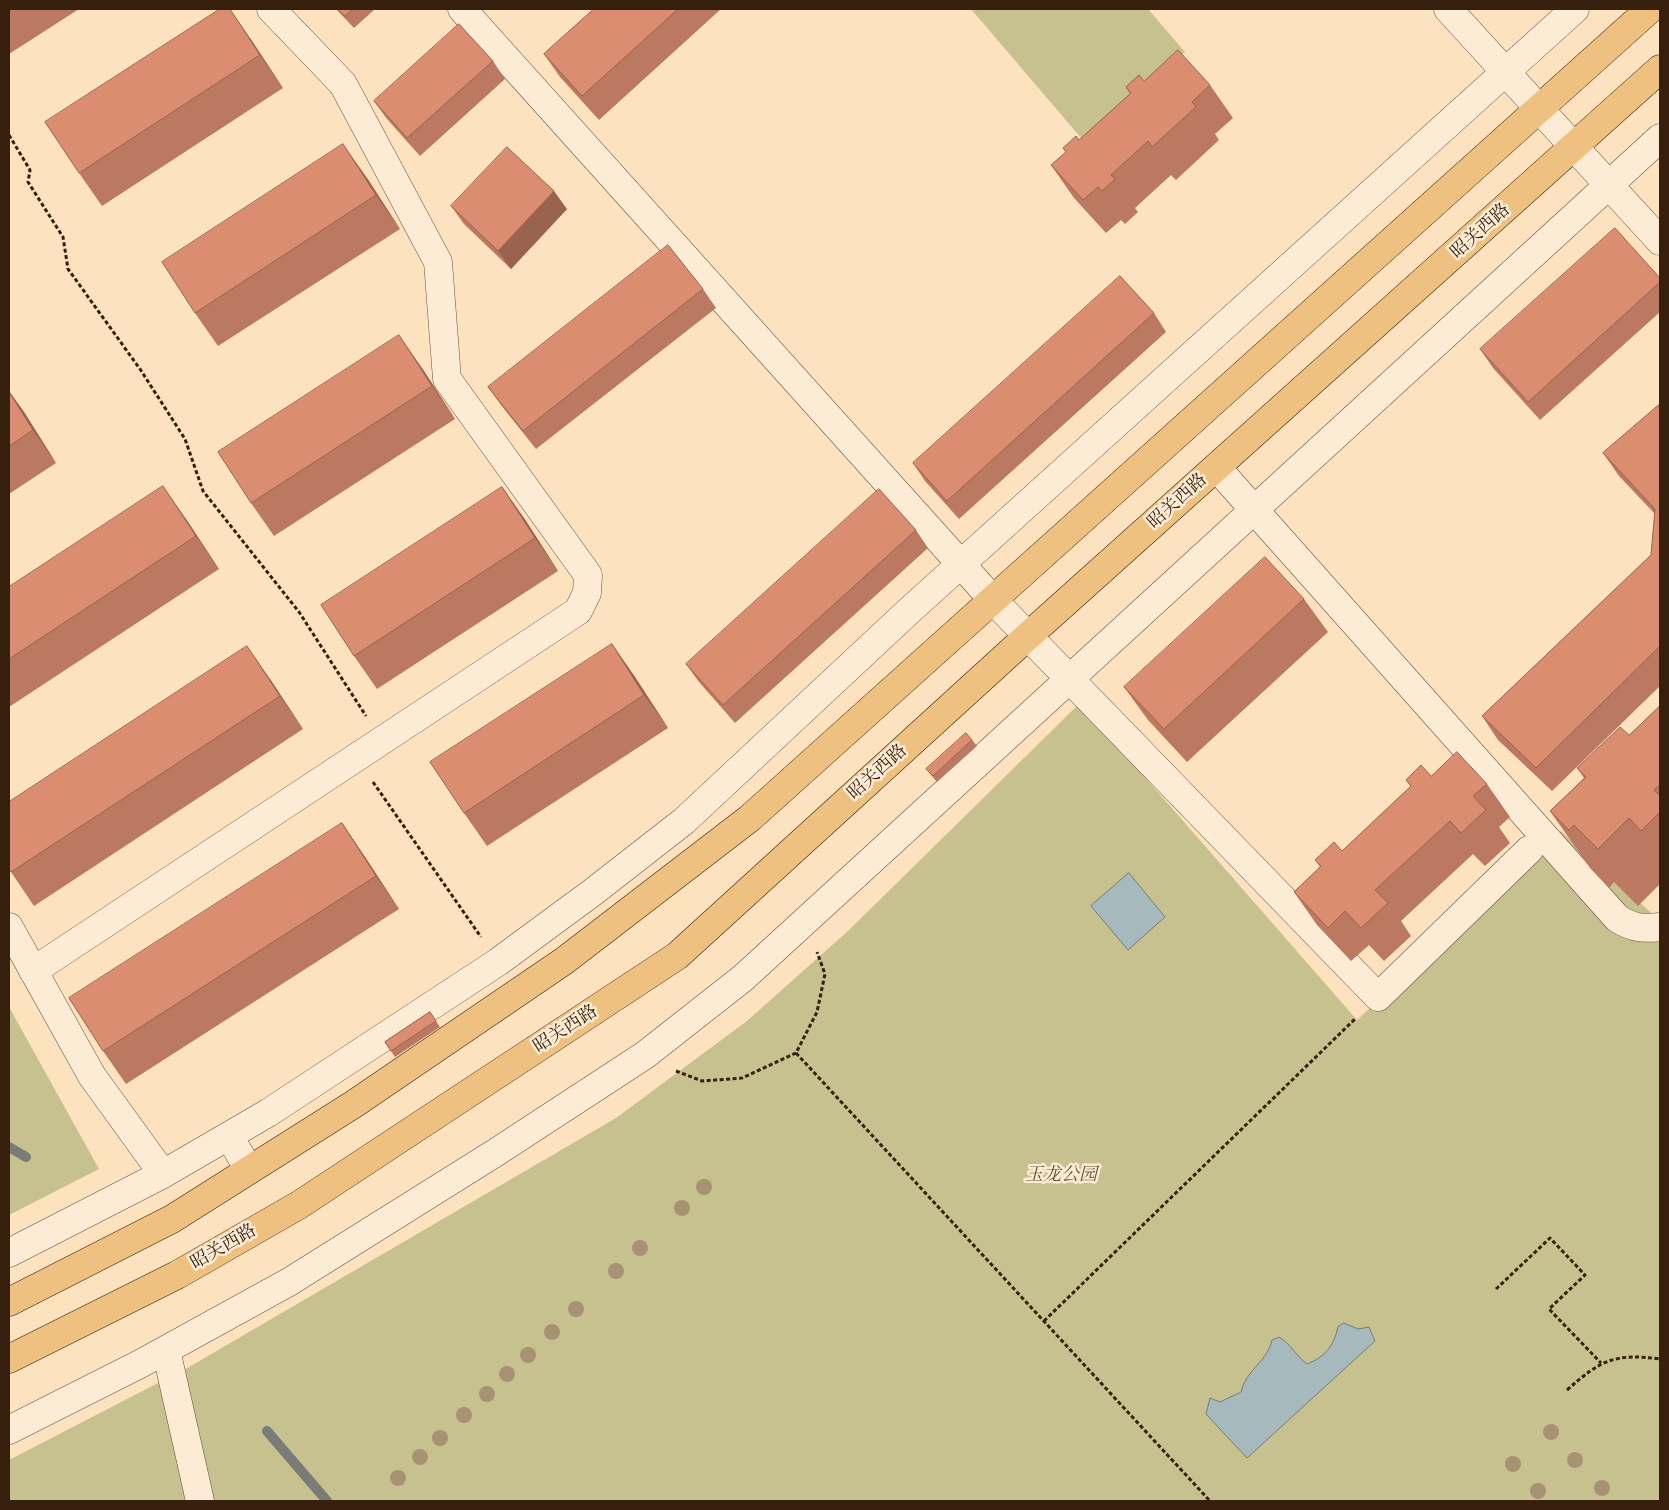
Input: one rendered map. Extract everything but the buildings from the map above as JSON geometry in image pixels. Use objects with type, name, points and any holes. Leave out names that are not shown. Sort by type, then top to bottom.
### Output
[{"type":"main road","points":[[9,1302],[172,1220],[354,1104],[564,961],[750,818],[1650,9]]},
{"type":"main road","name":"昭关西路","points":[[9,1359],[177,1275],[299,1205],[677,956],[1028,636],[1575,148],[1660,69]]},
{"type":"street","points":[[33,971],[578,611],[587,593],[588,575],[447,379],[438,262],[343,84],[271,9]]},
{"type":"street","points":[[462,9],[994,600],[1379,996],[1541,848],[1572,826]]},
{"type":"street","points":[[1448,9],[1660,241]]},
{"type":"street","points":[[9,1253],[163,1174],[268,1113],[498,962],[593,892],[684,820],[961,564],[1575,9]]},
{"type":"street","points":[[9,1430],[166,1350],[289,1282],[495,1154],[644,1055],[743,978],[1660,138]]},
{"type":"street","points":[[1217,468],[1541,848],[1617,918],[1629,926],[1660,927]]},
{"type":"street","points":[[9,927],[92,1076],[163,1174]]},
{"type":"street","points":[[229,1136],[249,1170]]},
{"type":"street","points":[[166,1350],[200,1501]]},
{"type":"path","points":[[9,135],[30,170],[28,182],[63,237],[68,269],[140,369],[184,439],[203,491],[299,612],[366,716],[359,720]]},
{"type":"path","points":[[368,774],[498,962]]},
{"type":"path","points":[[667,1067],[702,1081],[742,1078],[796,1053],[817,1012],[825,974],[816,948]]},
{"type":"path","points":[[1044,1320],[1379,996]]},
{"type":"path","points":[[796,1053],[1210,1501]]},
{"type":"path","points":[[1496,1289],[1550,1238],[1585,1275],[1549,1308],[1601,1363]]},
{"type":"path","points":[[1567,1390],[1601,1363],[1621,1357],[1660,1359]]},
{"type":"green space","points":[[971,9],[1148,9],[1185,52],[1088,146]]},
{"type":"green space","name":"玉龙公园","points":[[1080,703],[1357,1020],[1561,831],[1660,921],[1660,1501],[9,1501],[9,1460],[189,1367],[616,1118],[747,1021],[849,930]]},
{"type":"green space","points":[[9,1007],[99,1169],[9,1215]]},
{"type":"shaded area","points":[[1129,873],[1165,917],[1128,950],[1091,906]]},
{"type":"shaded area","points":[[1344,1323],[1358,1329],[1369,1327],[1375,1341],[1247,1458],[1206,1414],[1210,1398],[1220,1402],[1241,1392],[1247,1378],[1266,1354],[1272,1340],[1279,1337],[1307,1364],[1319,1358],[1328,1350],[1334,1340],[1338,1327]]},
{"type":"waterway","points":[[9,1147],[26,1157]]},
{"type":"waterway","points":[[267,1431],[327,1501]]}]
